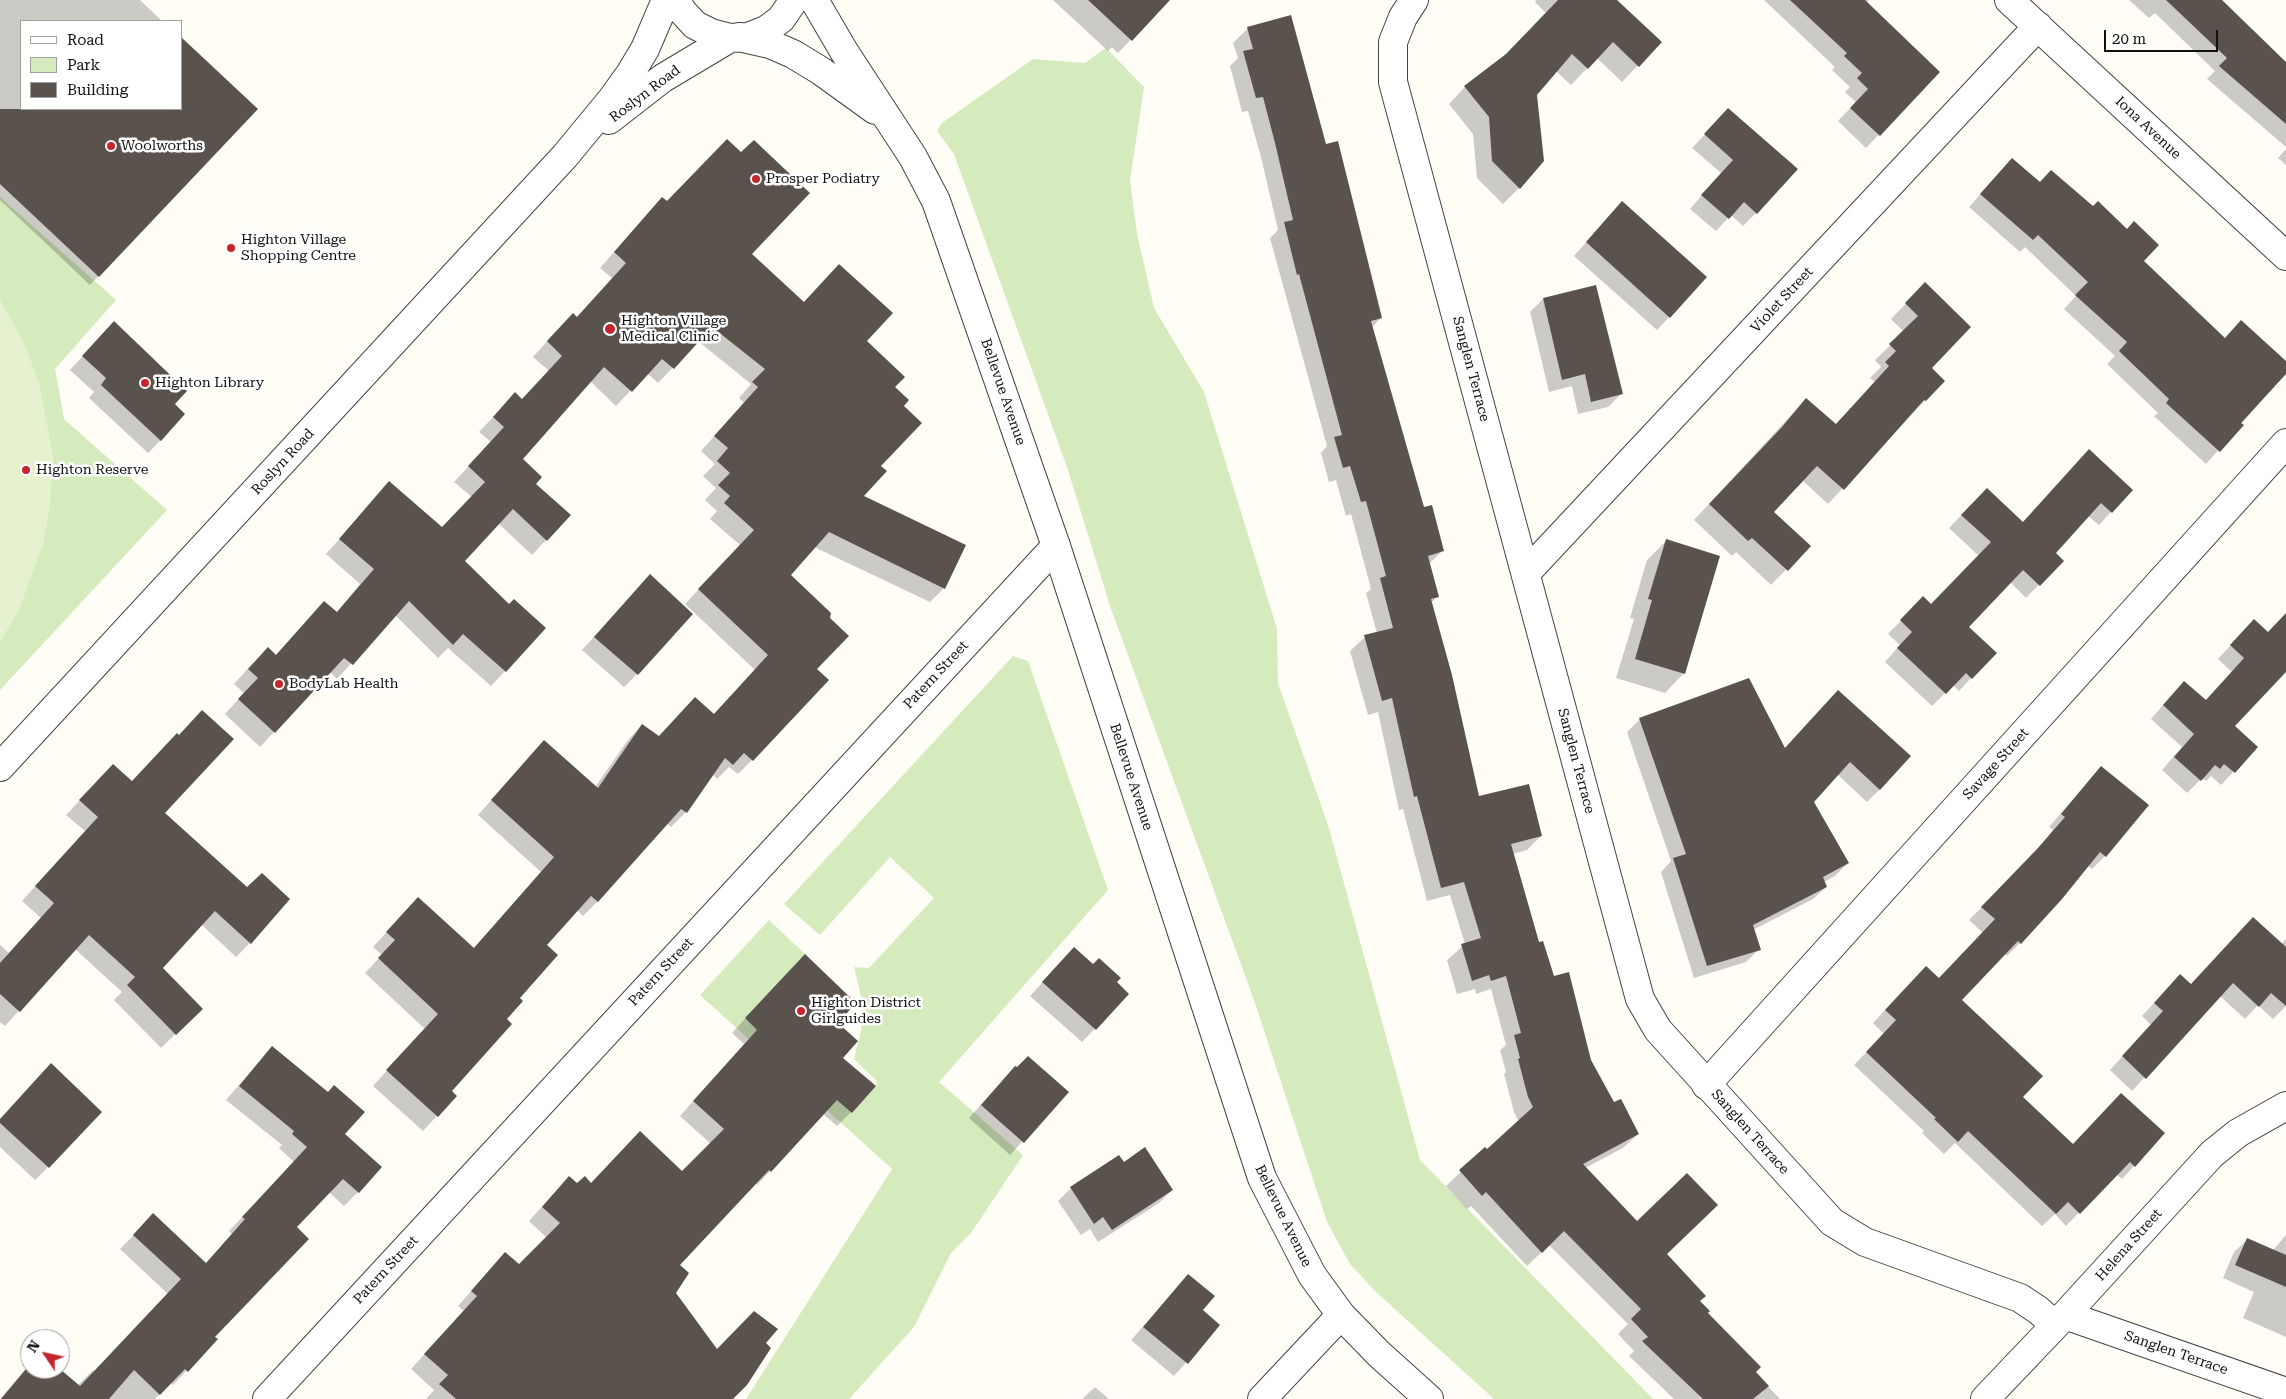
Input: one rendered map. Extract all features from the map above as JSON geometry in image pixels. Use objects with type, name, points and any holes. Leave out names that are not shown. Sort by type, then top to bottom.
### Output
[{"type":"street","name":"Roslyn Road","points":[[0,767],[565,156],[630,74],[645,49],[666,0]]},
{"type":"street","points":[[676,0],[682,11],[695,25],[711,33],[734,38]]},
{"type":"street","name":"Roslyn Road","points":[[565,156],[653,85],[734,38],[757,34],[774,25],[788,12],[794,0]]},
{"type":"street","name":"Bellevue Avenue","points":[[814,0],[845,53],[927,181],[936,201],[1056,546],[1262,1178],[1312,1275],[1341,1315],[1378,1354],[1429,1399]]},
{"type":"street","name":"Sanglen Terrace","points":[[1414,0],[1393,42],[1393,82],[1640,999],[1658,1030],[1832,1222],[1865,1242],[2020,1298],[2038,1310],[2060,1320],[2286,1392]]},
{"type":"street","name":"Iona Avenue","points":[[2009,0],[2286,256]]},
{"type":"street","name":"Violet Street","points":[[1526,573],[2038,26]]},
{"type":"street","name":"Bellevue Avenue","points":[[734,38],[770,44],[798,57],[888,120]]},
{"type":"street","name":"Savage Street","points":[[1706,1084],[2286,443]]},
{"type":"street","name":"Patern Street","points":[[267,1399],[1056,546]]},
{"type":"street","name":"Helena Street","points":[[1985,1399],[2216,1150],[2238,1133],[2286,1106]]},
{"type":"street","points":[[1262,1399],[1341,1315]]},
{"type":"green space","points":[[1106,48],[1144,87],[1130,180],[1137,234],[1154,308],[1204,392],[1277,629],[1278,683],[1328,825],[1420,1160],[1653,1399],[1494,1399],[1376,1292],[1350,1264],[1327,1222],[1254,1000],[1110,606],[1067,467],[954,154],[937,131],[942,123],[1033,59],[1085,63]]},
{"type":"green space","points":[[0,197],[116,300],[55,369],[64,419],[167,510],[0,690]]},
{"type":"green space","name":"Highton Reserve","points":[[0,300],[24,343],[39,383],[53,456],[50,505],[44,541],[19,610],[0,642]]},
{"type":"green space","points":[[1013,656],[1028,661],[1108,890],[939,1082],[1023,1155],[971,1233],[951,1253],[914,1327],[849,1399],[746,1399],[892,1169],[700,995],[769,920],[805,954],[745,1019],[798,1067],[830,1086],[852,1113],[876,1086],[877,1081],[854,1059],[864,1009],[854,967],[869,968],[934,898],[890,857],[820,935],[784,904]]},
{"type":"building","points":[[1088,0],[1170,0],[1132,41]]},
{"type":"building","points":[[1558,0],[1617,0],[1662,42],[1639,67],[1613,42],[1588,69],[1572,54],[1537,95],[1544,161],[1520,189],[1492,161],[1489,117],[1464,86],[1506,54]]},
{"type":"building","points":[[1790,0],[1865,0],[1940,72],[1880,136],[1850,108],[1868,89],[1857,78],[1862,73],[1844,56],[1847,53]]},
{"type":"building","points":[[2166,0],[2222,0],[2286,62],[2286,124],[2219,66],[2227,58]]},
{"type":"building","points":[[1291,15],[1326,144],[1338,141],[1382,318],[1371,321],[1424,507],[1432,505],[1444,551],[1428,556],[1439,597],[1431,599],[1452,675],[1479,796],[1529,784],[1542,836],[1511,844],[1539,942],[1543,941],[1554,976],[1569,972],[1591,1060],[1614,1102],[1621,1099],[1639,1134],[1583,1164],[1637,1221],[1687,1173],[1718,1205],[1667,1254],[1706,1296],[1700,1301],[1710,1311],[1708,1313],[1761,1367],[1756,1372],[1769,1386],[1753,1399],[1703,1399],[1642,1341],[1648,1337],[1631,1319],[1641,1309],[1564,1231],[1542,1253],[1486,1192],[1482,1196],[1459,1170],[1485,1147],[1487,1149],[1533,1107],[1528,1097],[1518,1059],[1520,1058],[1514,1035],[1521,1033],[1506,976],[1491,981],[1489,975],[1472,981],[1461,944],[1481,938],[1464,882],[1441,888],[1417,796],[1414,797],[1392,698],[1382,701],[1364,635],[1393,628],[1380,578],[1386,576],[1366,501],[1361,502],[1350,466],[1343,468],[1334,437],[1342,435],[1284,222],[1293,220],[1275,143],[1263,97],[1256,98],[1243,51],[1253,49],[1247,27]]},
{"type":"building","name":"Woolworths","points":[[182,38],[258,109],[99,277],[0,184],[0,109],[182,110]]},
{"type":"building","points":[[1728,108],[1798,169],[1757,214],[1744,202],[1729,219],[1701,195],[1733,160],[1704,134]]},
{"type":"building","points":[[727,139],[741,152],[754,140],[810,193],[752,254],[804,302],[839,264],[893,313],[867,341],[905,377],[895,387],[909,400],[904,406],[922,423],[881,466],[887,471],[864,496],[966,545],[945,589],[829,532],[791,575],[831,613],[830,618],[849,636],[817,669],[829,680],[753,761],[744,753],[733,765],[725,758],[687,813],[681,809],[598,902],[591,896],[547,945],[558,955],[520,998],[523,1001],[507,1019],[512,1024],[452,1091],[457,1096],[438,1117],[386,1070],[438,1014],[378,958],[395,940],[386,932],[418,897],[474,948],[554,857],[491,800],[544,740],[598,788],[642,724],[659,736],[695,697],[714,714],[768,655],[698,589],[754,530],[724,503],[730,496],[718,485],[730,473],[717,461],[728,448],[714,436],[758,387],[752,382],[765,369],[712,327],[674,369],[662,359],[632,392],[604,367],[523,459],[542,477],[536,484],[571,515],[547,541],[513,509],[465,561],[509,604],[514,599],[546,628],[506,672],[463,634],[453,645],[409,601],[353,665],[344,658],[275,733],[238,699],[258,678],[248,669],[268,647],[276,655],[324,601],[337,612],[374,569],[339,539],[389,481],[442,527],[485,482],[468,466],[504,427],[493,417],[515,392],[522,399],[562,356],[547,341],[573,313],[577,317],[626,263],[614,252],[662,197],[667,201]]},
{"type":"building","points":[[2012,158],[2040,182],[2051,170],[2093,206],[2098,201],[2127,229],[2134,221],[2159,245],[2144,261],[2225,338],[2241,320],[2286,361],[2286,374],[2241,423],[2244,425],[2220,452],[2166,403],[2169,399],[2119,351],[2127,342],[2075,295],[2088,282],[2038,235],[2033,240],[1980,194]]},
{"type":"building","points":[[1622,201],[1707,277],[1670,318],[1586,242]]},
{"type":"building","points":[[1925,282],[1971,327],[1932,368],[1945,381],[1926,401],[1924,400],[1844,490],[1817,466],[1774,512],[1811,546],[1788,571],[1752,538],[1748,541],[1709,504],[1782,427],[1806,398],[1836,424],[1889,366],[1885,362],[1896,351],[1889,344],[1918,316],[1905,303]]},
{"type":"building","points":[[1596,285],[1623,394],[1591,402],[1585,374],[1562,380],[1543,298]]},
{"type":"building","name":"Highton Library","points":[[114,321],[187,391],[175,404],[185,414],[161,441],[101,385],[106,378],[82,356]]},
{"type":"building","points":[[2089,449],[2133,490],[2112,513],[2101,503],[2056,553],[2064,561],[2040,586],[2023,570],[1969,627],[1997,653],[1972,679],[1966,673],[1946,694],[1897,648],[1912,632],[1900,620],[1923,596],[1931,604],[1991,542],[1961,515],[1987,488],[2023,522]]},
{"type":"building","points":[[1666,539],[1720,556],[1685,674],[1635,659],[1652,600],[1648,599]]},
{"type":"building","points":[[650,574],[693,614],[638,675],[594,637]]},
{"type":"building","points":[[2286,613],[2286,672],[2235,726],[2258,747],[2235,773],[2224,764],[2220,769],[2215,765],[2201,781],[2174,757],[2194,734],[2163,705],[2184,681],[2206,700],[2244,658],[2230,645],[2254,619],[2268,632]]},
{"type":"building","points":[[1749,678],[1785,748],[1838,690],[1911,756],[1880,790],[1850,762],[1814,802],[1849,863],[1823,877],[1827,887],[1753,925],[1761,950],[1707,966],[1673,858],[1686,854],[1639,718]]},
{"type":"building","points":[[202,710],[234,739],[165,813],[247,887],[262,873],[290,899],[251,944],[215,911],[163,968],[203,1009],[176,1035],[127,985],[135,977],[89,935],[20,1012],[0,994],[0,963],[54,903],[35,886],[98,817],[79,800],[113,764],[132,781],[177,733],[179,735]]},
{"type":"building","points":[[2101,766],[2149,805],[2106,857],[2100,852],[2062,899],[2021,944],[2018,941],[1962,1000],[2043,1076],[2023,1097],[2073,1144],[2121,1093],[2165,1133],[2135,1167],[2130,1162],[2080,1214],[2068,1202],[2056,1214],[1968,1131],[1958,1142],[1934,1119],[1936,1118],[1866,1052],[1896,1020],[1885,1010],[1926,966],[1939,978],[1995,919],[1981,907],[2065,817],[2061,814]]},
{"type":"building","points":[[2253,917],[2286,947],[2286,1006],[2271,993],[2259,1007],[2233,983],[2146,1079],[2122,1056],[2163,1011],[2154,1003],[2180,974],[2191,984]]},
{"type":"building","points":[[1074,947],[1093,964],[1099,958],[1121,978],[1117,982],[1129,994],[1096,1030],[1042,982]]},
{"type":"building","points":[[805,954],[856,1003],[838,1023],[858,1041],[843,1058],[876,1086],[852,1113],[837,1100],[771,1172],[769,1170],[680,1265],[689,1273],[676,1293],[717,1349],[754,1311],[778,1329],[766,1343],[771,1348],[747,1385],[733,1399],[456,1399],[439,1384],[448,1375],[424,1354],[477,1296],[471,1291],[505,1252],[519,1264],[560,1223],[542,1207],[569,1176],[577,1183],[585,1176],[591,1183],[640,1131],[682,1171],[724,1129],[693,1101],[757,1030],[745,1018]]},
{"type":"building","points":[[272,1046],[328,1092],[334,1085],[365,1112],[345,1134],[382,1167],[359,1193],[343,1179],[297,1227],[309,1239],[215,1337],[218,1339],[188,1372],[185,1369],[160,1395],[134,1370],[109,1399],[1,1399],[20,1376],[20,1379],[70,1378],[80,1386],[181,1279],[133,1235],[153,1213],[206,1263],[245,1219],[242,1217],[307,1147],[292,1134],[294,1131],[239,1086]]},
{"type":"building","points":[[1028,1056],[1069,1092],[1024,1143],[981,1105],[1015,1066],[1017,1067]]},
{"type":"building","points":[[51,1063],[102,1112],[49,1168],[0,1123],[0,1119]]},
{"type":"building","points":[[1145,1147],[1173,1190],[1112,1230],[1103,1217],[1094,1224],[1070,1187],[1119,1155],[1124,1162]]},
{"type":"building","points":[[2247,1238],[2286,1255],[2286,1287],[2235,1265]]},
{"type":"building","points":[[1188,1274],[1215,1296],[1203,1310],[1220,1325],[1188,1364],[1143,1327]]},
{"type":"place","name":"Woolworths","points":[[111,146]]},
{"type":"place","name":"Prosper Podiatry","points":[[756,179]]},
{"type":"place","name":"Highton Village Shopping Centre","points":[[231,248]]},
{"type":"place","name":"Highton Village Medical Clinic","points":[[610,329]]},
{"type":"place","name":"Highton Library","points":[[145,383]]},
{"type":"place","name":"Highton Reserve","points":[[26,470]]},
{"type":"place","name":"BodyLab Health","points":[[279,684]]},
{"type":"place","name":"Highton District Girlguides","points":[[801,1011]]}]
